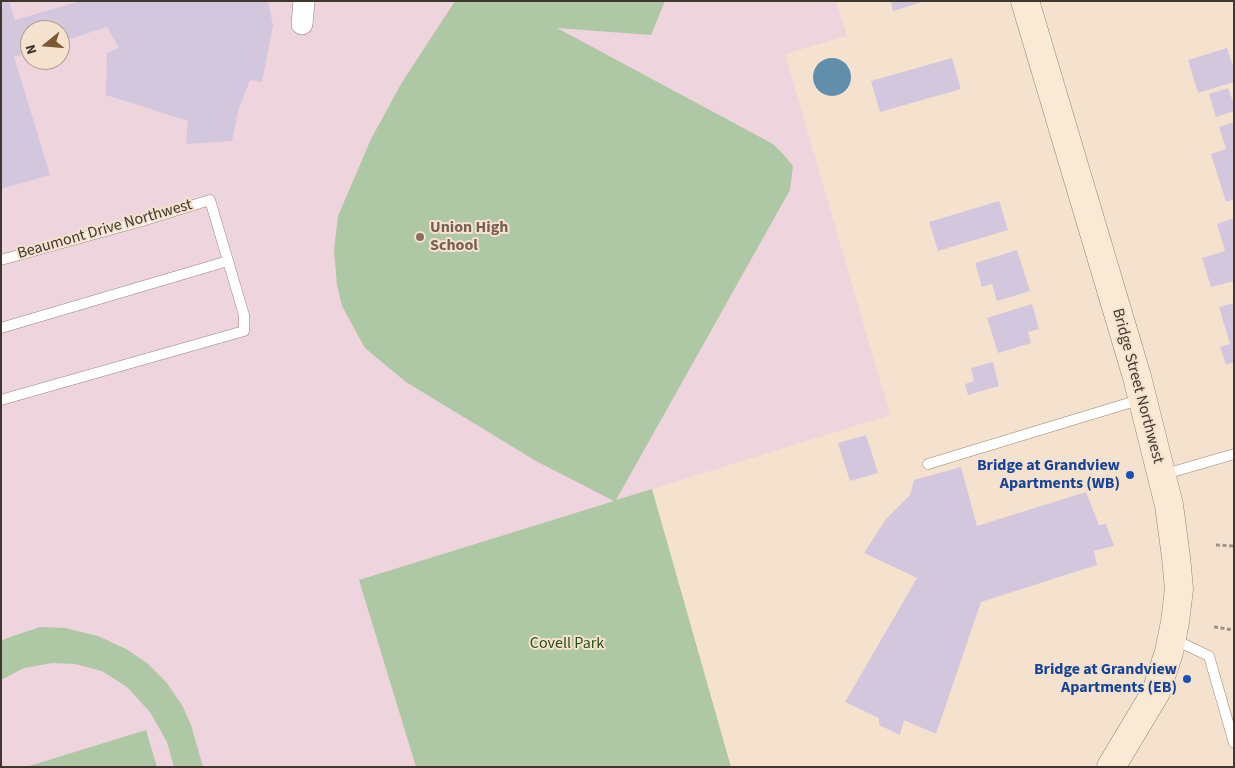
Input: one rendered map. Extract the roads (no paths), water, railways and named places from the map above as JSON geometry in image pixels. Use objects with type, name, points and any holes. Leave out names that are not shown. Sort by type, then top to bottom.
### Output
[{"type":"main road","name":"Bridge Street Northwest","points":[[1025,1],[1142,399],[1169,505],[1179,589],[1170,652],[1156,692],[1112,767]]},
{"type":"street","points":[[302,24],[304,1]]},
{"type":"lane","name":"Beaumont Drive Northwest","points":[[1,260],[210,200],[228,261]]},
{"type":"lane","points":[[1,328],[228,261],[244,315],[244,331],[1,400]]},
{"type":"lane","points":[[928,464],[1142,399]]},
{"type":"lane","points":[[1161,475],[1234,454]]},
{"type":"lane","points":[[1172,639],[1209,656],[1234,743]]},
{"type":"water","points":[[832,58],[845,64],[851,77],[845,90],[832,96],[819,90],[813,77],[819,64]]},
{"type":"place","name":"Union High School","points":[[420,237]]},
{"type":"place","name":"Bridge at Grandview Apartments (WB)","points":[[1130,475]]},
{"type":"place","name":"Bridge at Grandview Apartments (EB)","points":[[1187,679]]},
{"type":"park label","name":"Covell Park","points":[[567,644]]}]
